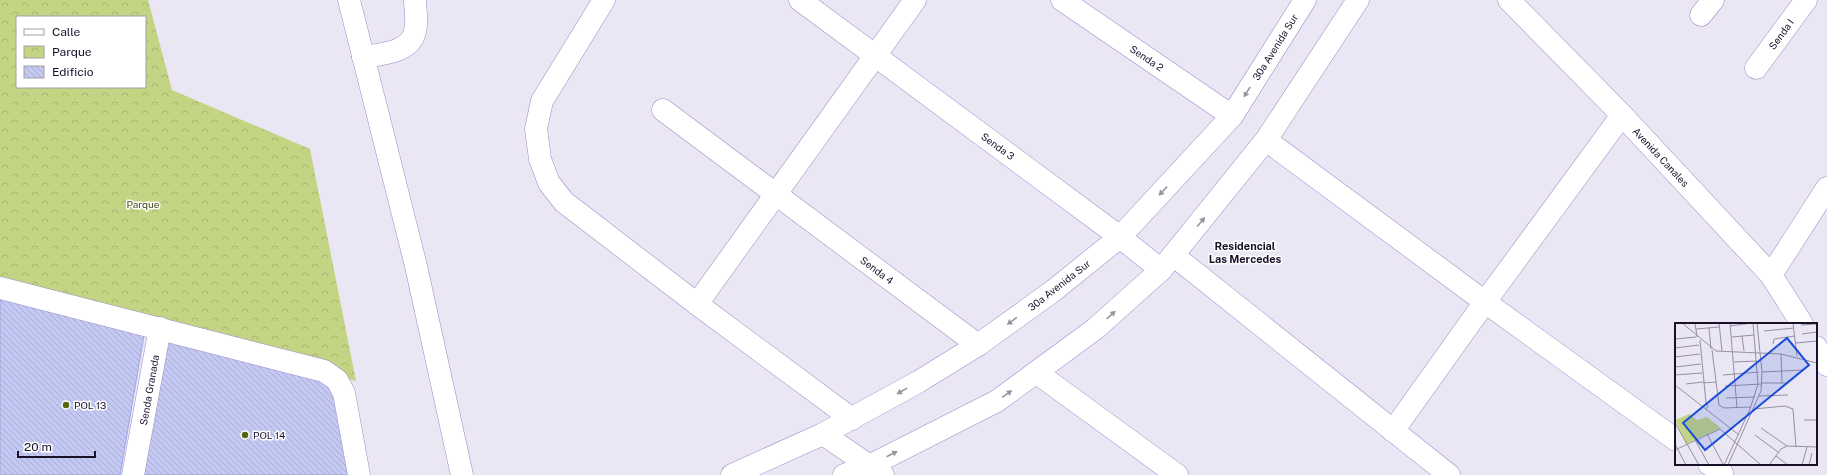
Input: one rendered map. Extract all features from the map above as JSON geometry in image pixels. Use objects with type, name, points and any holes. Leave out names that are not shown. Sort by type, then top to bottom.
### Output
[{"type":"street","points":[[349,0],[416,266],[462,475]]},
{"type":"street","points":[[363,57],[401,49],[410,43],[415,33],[414,0]]},
{"type":"street","points":[[604,0],[553,80],[542,101],[536,129],[540,159],[549,183],[564,202],[697,304],[852,419]]},
{"type":"street","name":"Senda 3","points":[[800,0],[1120,237],[1167,263],[1393,431],[1449,475]]},
{"type":"street","points":[[697,304],[915,0]]},
{"type":"street","name":"Senda 2","points":[[1062,0],[1232,116]]},
{"type":"street","name":"30a Avenida Sur","points":[[732,475],[823,434],[918,382],[978,345],[1053,291],[1120,237],[1232,116],[1305,0]]},
{"type":"street","points":[[844,475],[876,470],[997,401],[1096,329],[1167,263],[1266,140],[1358,0]]},
{"type":"street","name":"Avenida Canales","points":[[1509,0],[1622,115],[1771,274],[1801,323]]},
{"type":"street","name":"Senda I","points":[[1756,68],[1806,0]]},
{"type":"street","name":"Senda 4","points":[[663,110],[978,345]]},
{"type":"street","points":[[1393,431],[1485,302],[1622,115]]},
{"type":"street","points":[[1266,140],[1485,302],[1675,439]]},
{"type":"street","points":[[1771,274],[1827,188]]},
{"type":"street","points":[[0,288],[324,371],[337,380],[344,393],[359,475]]},
{"type":"street","name":"Senda Granada","points":[[133,475],[160,328]]},
{"type":"street","points":[[1817,349],[1827,365]]},
{"type":"street","points":[[1037,373],[1177,475]]},
{"type":"street","points":[[823,434],[876,470]]},
{"type":"green space","name":"Parque","points":[[0,0],[148,0],[172,90],[310,149],[356,381],[0,288]]},
{"type":"building","name":"POL 13","points":[[0,298],[144,335],[120,475],[0,475]]},
{"type":"building","name":"POL 14","points":[[168,340],[322,381],[334,394],[349,475],[141,475]]},
{"type":"place","name":"POL 13","points":[[66,405]]},
{"type":"place","name":"POL 14","points":[[245,435]]},
{"type":"district","name":"Residencial Las Mercedes","points":[[1245,252]]}]
